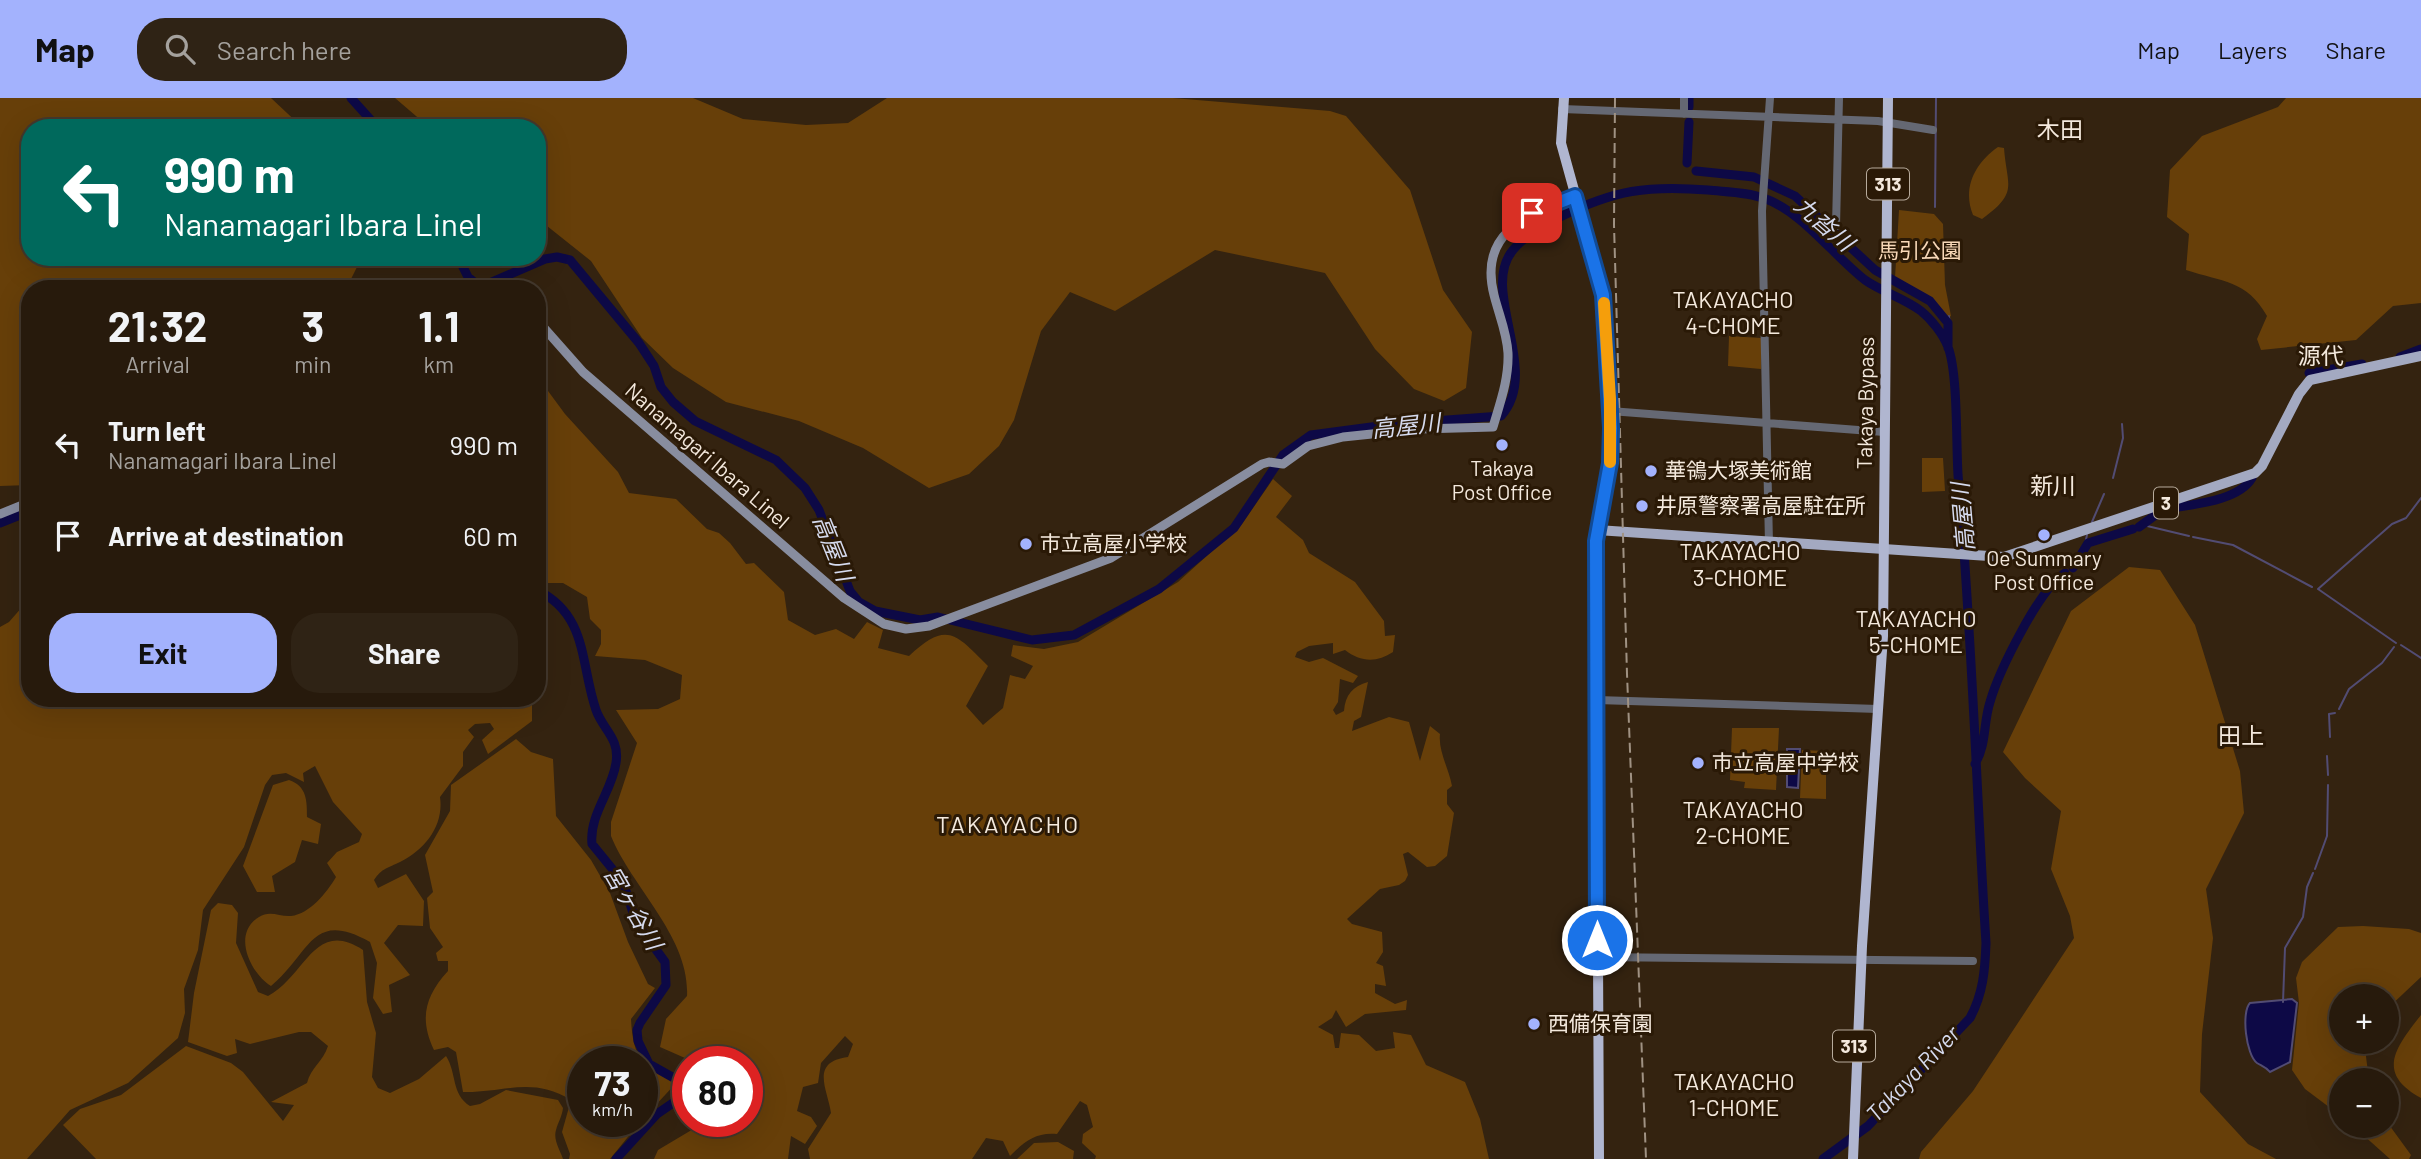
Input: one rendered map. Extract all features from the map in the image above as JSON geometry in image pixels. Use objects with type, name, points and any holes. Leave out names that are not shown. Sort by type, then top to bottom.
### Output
[{"type":"highway","name":"Takaya Bypass","points":[[1862,959],[1878,709],[1884,550],[1888,98]]},
{"type":"highway","points":[[1563,103],[1560,135],[1603,295],[1611,411],[1610,463],[1597,530],[1599,1159]]},
{"type":"highway","name":"313","points":[[1851,1159],[1862,959]]},
{"type":"main road","name":"Nanamagari Ibara Linel","points":[[546,330],[583,372],[861,612],[884,624],[906,629],[942,621],[1103,562],[1262,464],[1276,463],[1308,446],[1343,437],[1494,425],[1508,354],[1491,282],[1494,252],[1504,235],[1517,222],[1575,197]]},
{"type":"main road","name":"3","points":[[1597,530],[1769,544],[2009,556],[2253,474],[2262,466],[2299,394],[2310,380],[2421,356]]},
{"type":"main road","points":[[0,514],[21,506]]},
{"type":"street","points":[[1684,98],[1684,114]]},
{"type":"street","points":[[1769,544],[1762,225],[1770,98]]},
{"type":"street","points":[[1836,226],[1839,98]]},
{"type":"street","points":[[1563,103],[1684,114],[1888,122],[1933,130]]},
{"type":"street","points":[[1611,411],[1884,432]]},
{"type":"street","points":[[1597,700],[1878,709]]},
{"type":"street","points":[[1597,957],[1973,961]]},
{"type":"green space","points":[[0,98],[271,98],[293,119],[21,119],[21,266],[358,266],[350,280],[21,280],[21,485],[0,486]]},
{"type":"green space","points":[[395,98],[693,98],[743,119],[806,125],[848,123],[887,98],[1173,98],[1330,111],[1346,116],[1410,190],[1443,290],[1472,332],[1466,388],[1444,401],[1414,389],[1375,349],[1325,273],[1215,250],[1115,311],[1070,292],[1041,331],[1014,420],[999,446],[969,474],[929,488],[863,448],[799,421],[726,402],[673,368],[642,338],[591,261],[546,225],[546,119],[420,119]]},
{"type":"green space","points":[[2286,98],[2421,98],[2421,303],[2393,306],[2356,340],[2261,350],[2257,339],[2267,316],[2251,295],[2222,280],[2186,270],[2189,234],[2167,217],[2170,170],[2202,136],[2278,107]]},
{"type":"green space","points":[[1998,147],[2004,148],[2008,188],[2001,202],[1982,219],[1973,215],[1970,186],[1977,168]]},
{"type":"green space","name":"馬引公園","points":[[1899,210],[1934,214],[1943,224],[1945,285],[1951,316],[1947,318],[1929,297],[1895,278]]},
{"type":"green space","points":[[1729,336],[1761,338],[1761,369],[1728,366]]},
{"type":"green space","points":[[546,388],[565,414],[618,472],[629,493],[676,499],[707,529],[719,533],[746,564],[754,563],[784,592],[788,620],[815,635],[836,629],[854,639],[867,622],[883,630],[878,648],[909,656],[933,638],[942,635],[959,639],[988,666],[966,706],[983,725],[1003,708],[1010,675],[1025,679],[1033,666],[1011,656],[1013,645],[1044,649],[1078,642],[1178,582],[1242,524],[1273,479],[1292,496],[1276,517],[1303,540],[1309,553],[1355,582],[1384,621],[1385,636],[1395,635],[1393,652],[1381,658],[1363,659],[1345,650],[1333,654],[1333,643],[1309,646],[1297,652],[1295,657],[1309,662],[1323,658],[1358,676],[1353,683],[1340,679],[1338,702],[1333,710],[1336,715],[1344,711],[1351,692],[1368,682],[1361,717],[1354,721],[1352,731],[1389,717],[1409,722],[1420,761],[1430,726],[1440,734],[1452,786],[1447,790],[1447,804],[1454,813],[1447,856],[1435,866],[1427,867],[1408,852],[1403,854],[1408,875],[1405,881],[1380,889],[1347,919],[1352,924],[1382,932],[1383,952],[1376,963],[1383,966],[1386,986],[1375,984],[1375,993],[1395,1004],[1407,1000],[1406,1010],[1365,1014],[1346,1027],[1336,1010],[1332,1018],[1318,1027],[1333,1035],[1335,1048],[1339,1048],[1341,1033],[1359,1035],[1376,1051],[1395,1048],[1393,1032],[1411,1035],[1426,1065],[1465,1082],[1480,1119],[1489,1159],[1095,1159],[1096,1156],[1082,1143],[1083,1134],[1093,1127],[1087,1105],[1080,1101],[1057,1134],[1043,1134],[1031,1139],[1010,1156],[1003,1141],[986,1138],[972,1159],[810,1159],[808,1149],[831,1113],[825,1086],[825,1071],[828,1065],[836,1060],[848,1057],[853,1044],[845,1036],[821,1063],[818,1083],[803,1087],[797,1111],[811,1117],[817,1126],[805,1144],[791,1136],[788,1159],[654,1159],[658,1150],[680,1137],[763,1137],[763,1046],[672,1046],[672,1052],[660,1047],[666,1019],[687,996],[685,974],[670,933],[632,875],[611,836],[611,822],[637,743],[616,710],[658,709],[680,699],[682,675],[645,660],[595,656],[601,644],[601,630],[590,619],[587,597],[563,583],[546,583]]},
{"type":"green space","points":[[1922,458],[1943,458],[1945,491],[1922,492]]},
{"type":"green space","points":[[2129,567],[2160,570],[2195,625],[2240,771],[2244,813],[2206,889],[2213,938],[2202,1034],[2200,1092],[2248,1144],[2276,1159],[1919,1159],[1921,1152],[1973,1091],[2074,938],[2070,916],[2051,869],[2061,811],[2025,778],[2003,752],[2071,611]]},
{"type":"green space","points":[[21,608],[21,707],[532,707],[532,721],[488,754],[482,740],[494,729],[490,723],[475,724],[468,730],[474,737],[463,752],[463,766],[440,797],[439,817],[431,835],[418,850],[383,871],[374,880],[378,888],[406,874],[424,901],[423,926],[398,925],[384,943],[410,975],[389,985],[392,1012],[383,1014],[373,998],[377,963],[370,942],[350,933],[335,930],[313,939],[271,986],[251,963],[245,943],[251,924],[263,915],[291,916],[311,907],[336,877],[327,863],[337,852],[359,842],[362,834],[333,802],[315,766],[303,773],[304,782],[286,773],[272,775],[265,785],[244,847],[203,910],[198,950],[184,989],[185,1013],[178,1038],[128,1083],[70,1110],[27,1159],[0,1159],[0,627],[9,622]]},
{"type":"green space","points":[[1732,728],[1779,728],[1776,790],[1744,788],[1745,782],[1730,780]]},
{"type":"green space","points":[[516,739],[531,752],[553,759],[556,816],[591,860],[610,893],[628,942],[648,984],[655,988],[631,1019],[635,1046],[567,1046],[567,1098],[530,1087],[463,1092],[456,1052],[448,1047],[434,1050],[429,1039],[427,1008],[434,990],[448,971],[448,961],[438,961],[436,953],[443,947],[430,928],[427,898],[433,892],[425,855],[450,811],[451,785]]},
{"type":"green space","points":[[1802,750],[1826,751],[1826,799],[1800,798]]},
{"type":"green space","points":[[289,780],[303,790],[307,817],[321,824],[318,844],[302,840],[295,862],[272,876],[275,892],[257,892],[243,866],[273,785]]},
{"type":"green space","points":[[218,903],[232,905],[238,913],[236,943],[258,992],[268,996],[281,987],[321,945],[333,941],[346,942],[363,950],[367,1002],[376,1033],[372,1077],[378,1088],[390,1093],[419,1079],[446,1056],[460,1096],[470,1106],[480,1104],[506,1090],[558,1100],[563,1108],[555,1137],[563,1159],[96,1159],[63,1125],[80,1109],[121,1095],[186,1046],[231,1063],[243,1072],[283,1121],[294,1105],[271,1102],[307,1083],[326,1052],[328,1046],[311,1032],[299,1032],[250,1044],[235,1039],[237,1053],[227,1056],[188,1042],[194,993],[211,910]]},
{"type":"green space","points":[[2338,927],[2409,929],[2421,933],[2421,977],[2399,998],[2399,984],[2329,984],[2329,1054],[2366,1054],[2367,1068],[2329,1068],[2329,1107],[2305,1089],[2292,1070],[2299,1003],[2296,978],[2302,962]]},
{"type":"green space","points":[[2421,1015],[2421,1098],[2407,1089],[2399,1080],[2399,1068],[2394,1068],[2394,1059],[2396,1054],[2399,1054],[2404,1038]]},
{"type":"green space","points":[[658,1073],[672,1080],[672,1087],[658,1103]]},
{"type":"green space","points":[[567,1114],[567,1137],[628,1137],[610,1159],[569,1159],[570,1154],[562,1132]]},
{"type":"green space","points":[[2367,1138],[2399,1138],[2411,1155],[2409,1159],[2390,1159]]},
{"type":"green space","points":[[1058,1142],[1074,1151],[1073,1159],[1017,1159],[1034,1143]]},
{"type":"shaded area","points":[[1787,749],[1800,749],[1798,788],[1787,787]]},
{"type":"shaded area","points":[[2292,999],[2297,1003],[2290,1062],[2270,1072],[2257,1063],[2250,1052],[2245,1024],[2247,1008],[2250,1003]]},
{"type":"waterway","points":[[351,98],[370,119]]},
{"type":"waterway","name":"九沓川","points":[[1689,98],[1689,107]]},
{"type":"waterway","points":[[1935,207],[1936,98]]},
{"type":"waterway","name":"九沓川","points":[[1687,163],[1689,122]]},
{"type":"waterway","name":"九沓川","points":[[1696,171],[1754,177],[1795,196],[1875,270],[1930,301],[1948,323],[1948,348]]},
{"type":"waterway","name":"高屋川","points":[[546,259],[557,257],[570,260],[639,343],[654,366],[661,387],[673,402],[695,421],[776,460],[805,488],[819,510],[850,591],[859,602],[875,611],[920,620],[938,617],[1032,640],[1074,635],[1159,589],[1234,528],[1283,455],[1311,435],[1394,424],[1501,416],[1512,398],[1515,377],[1514,354],[1505,308],[1504,267],[1513,250],[1541,227],[1579,208],[1615,195],[1667,188],[1759,197],[1792,214],[1865,280],[1921,311],[1936,327],[1948,347],[1955,390],[1986,943],[1982,982],[1970,1018],[1868,1126],[1823,1159]]},
{"type":"waterway","points":[[462,266],[472,280]]},
{"type":"waterway","name":"高屋川","points":[[497,280],[529,266]]},
{"type":"waterway","name":"九沓川","points":[[1949,316],[1950,328]]},
{"type":"waterway","points":[[2400,357],[2421,349]]},
{"type":"waterway","points":[[2309,373],[2362,364]]},
{"type":"waterway","points":[[2113,478],[2123,438],[2122,424]]},
{"type":"waterway","points":[[2173,508],[2228,496],[2252,478]]},
{"type":"waterway","points":[[2092,522],[2104,494]]},
{"type":"waterway","points":[[2396,643],[2318,589],[2392,524],[2406,518],[2421,498]]},
{"type":"waterway","points":[[2139,527],[2165,508]]},
{"type":"waterway","name":"高屋川","points":[[0,523],[21,515]]},
{"type":"waterway","points":[[2143,525],[2189,536]]},
{"type":"waterway","points":[[2073,568],[2088,543],[2133,529]]},
{"type":"waterway","points":[[2085,544],[2087,535]]},
{"type":"waterway","points":[[2193,537],[2233,545],[2312,587]]},
{"type":"waterway","points":[[1975,764],[1981,749],[1990,702],[2002,671],[2032,613],[2065,573]]},
{"type":"waterway","name":"宮ヶ谷川","points":[[546,595],[554,600],[574,627],[596,710],[616,747],[614,773],[597,813],[592,844],[623,882],[636,922],[665,962],[666,985],[640,1023],[637,1030],[638,1041],[649,1064],[681,1082],[683,1096],[657,1114],[616,1159]]},
{"type":"waterway","points":[[2401,645],[2421,658]]},
{"type":"waterway","points":[[2339,709],[2349,689],[2382,663],[2394,647]]},
{"type":"waterway","points":[[2330,737],[2329,714],[2335,713]]},
{"type":"waterway","points":[[2327,756],[2328,775]]},
{"type":"waterway","points":[[2315,869],[2327,836],[2328,785]]},
{"type":"waterway","points":[[2283,1002],[2285,948],[2303,917],[2307,887],[2313,873]]},
{"type":"railway","points":[[1615,98],[1614,225],[1627,674],[1646,1159]]},
{"type":"slow traffic","points":[[1604,303],[1610,399],[1610,462]]},
{"type":"place","name":"Takaya Post Office","points":[[1502,445]]},
{"type":"place","name":"華鴒大塚美術館","points":[[1651,471]]},
{"type":"place","name":"井原警察署高屋駐在所","points":[[1642,506]]},
{"type":"place","name":"Oe Summary Post Office","points":[[2044,535]]},
{"type":"place","name":"市立高屋小学校","points":[[1026,544]]},
{"type":"place","name":"市立高屋中学校","points":[[1698,763]]},
{"type":"place","name":"西備保育園","points":[[1534,1024]]},
{"type":"district","name":"木田","points":[[2060,130]]},
{"type":"district","name":"TAKAYACHO 4-CHOME","points":[[1733,313]]},
{"type":"district","name":"源代","points":[[2321,356]]},
{"type":"district","name":"新川","points":[[2053,486]]},
{"type":"district","name":"TAKAYACHO 3-CHOME","points":[[1740,565]]},
{"type":"district","name":"TAKAYACHO 5-CHOME","points":[[1916,632]]},
{"type":"district","name":"田上","points":[[2241,736]]},
{"type":"district","name":"TAKAYACHO 2-CHOME","points":[[1743,823]]},
{"type":"district","name":"TAKAYACHO","points":[[1008,825]]},
{"type":"district","name":"TAKAYACHO 1-CHOME","points":[[1734,1095]]},
{"type":"route","points":[[1532,213],[1575,196],[1603,295],[1611,428],[1610,463],[1596,541],[1597,940]]},
{"type":"water label","name":"Takaya River","points":[[1913,1074]]}]
